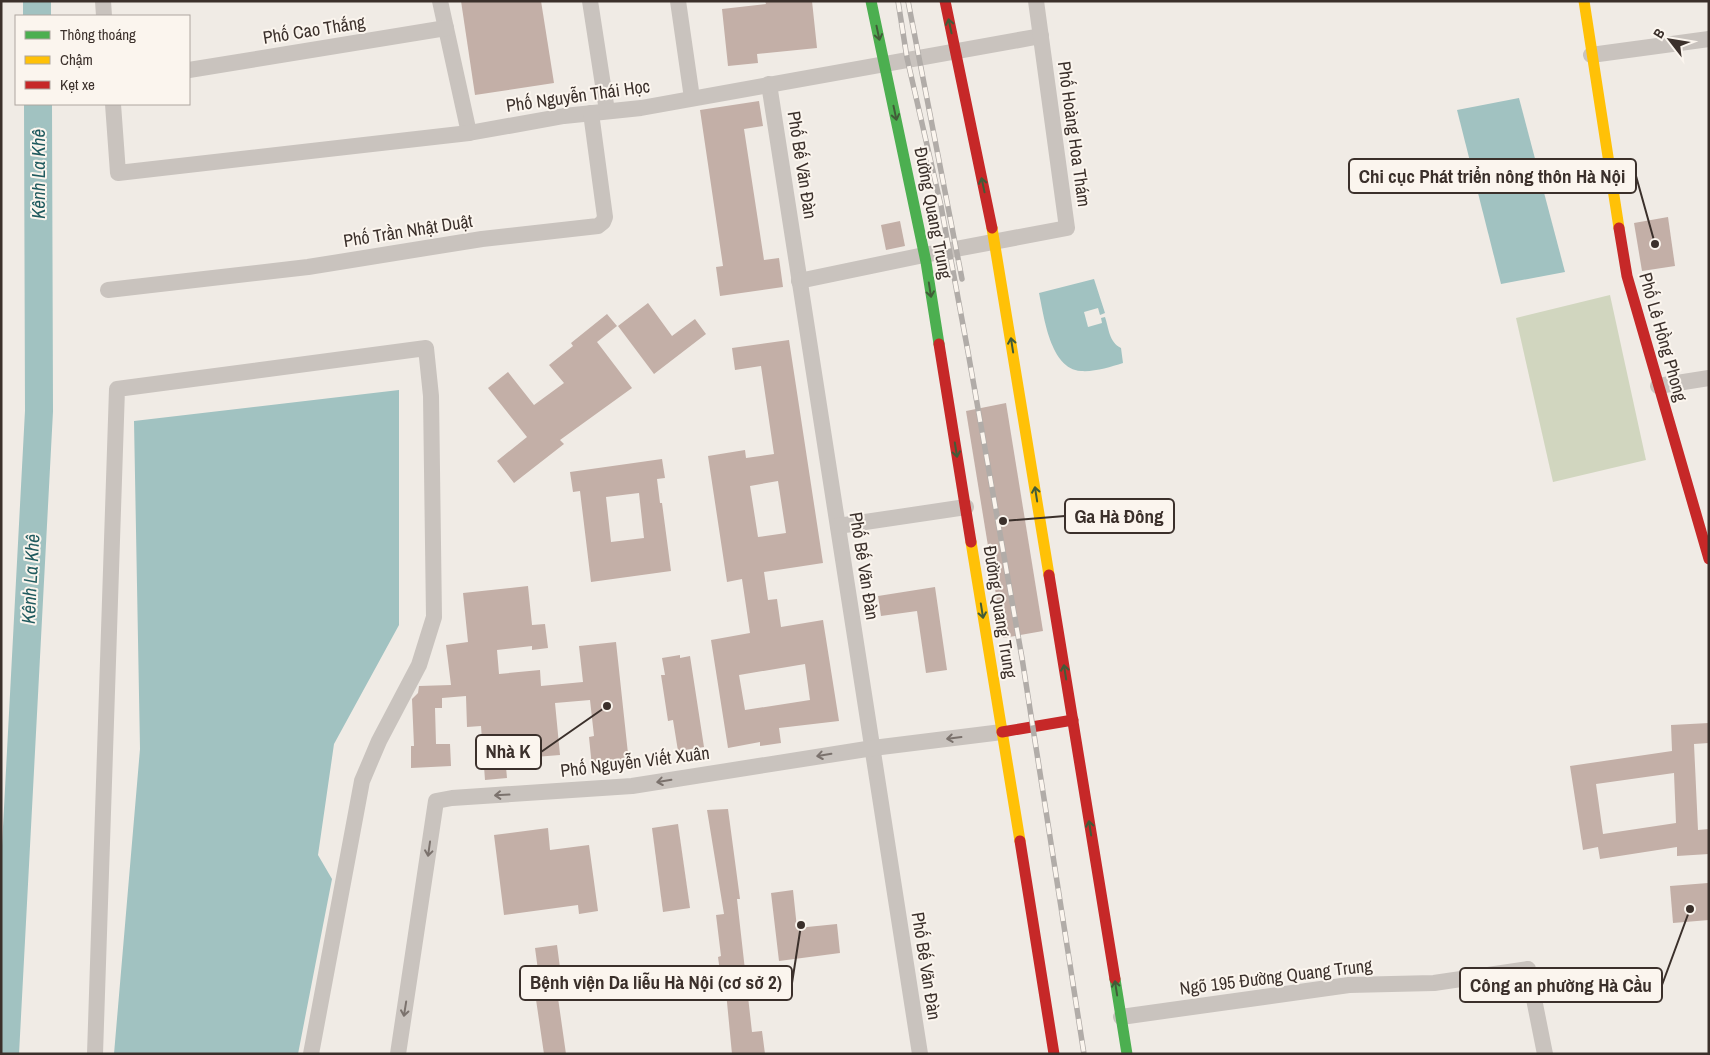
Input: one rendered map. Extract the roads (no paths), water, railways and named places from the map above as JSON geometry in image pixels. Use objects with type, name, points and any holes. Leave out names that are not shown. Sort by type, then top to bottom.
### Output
[{"type":"main road","name":"Đường Quang Trung","points":[[871,1],[924,255],[1054,1054]]},
{"type":"main road","points":[[945,1],[995,242],[1127,1054]]},
{"type":"main road","name":"Phố Lê Hồng Phong","points":[[1584,1],[1627,276],[1709,559]]},
{"type":"main road","points":[[1002,732],[1073,720]]},
{"type":"street","points":[[102,1],[104,15]]},
{"type":"street","points":[[440,1],[469,133]]},
{"type":"street","name":"Phố Trần Nhật Duật","points":[[108,290],[308,267],[482,239],[598,226],[603,222],[604,217],[599,112],[590,1]]},
{"type":"street","points":[[678,1],[692,98]]},
{"type":"street","name":"Phố Hoàng Hoa Thám","points":[[995,242],[1067,228],[1036,1]]},
{"type":"street","name":"Phố Cao Thắng","points":[[190,70],[446,28]]},
{"type":"street","name":"Phố Nguyễn Thái Học","points":[[112,105],[118,173],[469,133],[599,112],[640,108],[769,84],[885,66],[908,58],[1041,36]]},
{"type":"street","points":[[1592,55],[1709,39]]},
{"type":"street","name":"Phố Bế Văn Đàn","points":[[769,84],[920,1054]]},
{"type":"street","points":[[800,282],[924,255],[995,242]]},
{"type":"street","points":[[95,1054],[117,389],[426,348],[431,396],[434,617],[419,665],[378,741],[362,780],[311,1054]]},
{"type":"street","points":[[1658,386],[1709,378]]},
{"type":"street","points":[[838,526],[966,507]]},
{"type":"street","name":"Phố Nguyễn Viết Xuân","points":[[398,1054],[436,801],[452,798],[632,786],[872,748],[1002,732]]},
{"type":"street","name":"Ngõ 195 Đường Quang Trung","points":[[1121,1017],[1349,985],[1434,983],[1528,969],[1545,1054]]},
{"type":"water","points":[[1519,98],[1565,272],[1501,284],[1457,110]]},
{"type":"water","points":[[1094,279],[1105,313],[1100,315],[1098,308],[1084,312],[1088,327],[1102,323],[1101,318],[1105,317],[1112,339],[1121,348],[1123,363],[1108,368],[1081,371],[1070,368],[1055,352],[1046,327],[1039,293]]},
{"type":"water","points":[[399,390],[399,625],[334,744],[318,855],[332,879],[298,1054],[114,1054],[140,749],[134,421]]},
{"type":"waterway","name":"Kênh La Khê","points":[[37,1],[37,15]]},
{"type":"waterway","name":"Kênh La Khê","points":[[5,1054],[39,411],[38,105]]},
{"type":"railway","points":[[898,1],[907,58],[941,206],[968,352],[1022,658],[1084,1054]]},
{"type":"railway","points":[[908,1],[962,279]]},
{"type":"place","name":"Chi cục Phát triển nông thôn Hà Nội","points":[[1655,244]]},
{"type":"place","name":"Ga Hà Đông","points":[[1003,521]]},
{"type":"place","name":"Nhà K","points":[[607,706]]},
{"type":"place","name":"Công an phường Hà Cầu","points":[[1690,909]]},
{"type":"place","name":"Bệnh viện Da liễu Hà Nội (cơ sở 2)","points":[[801,925]]}]
